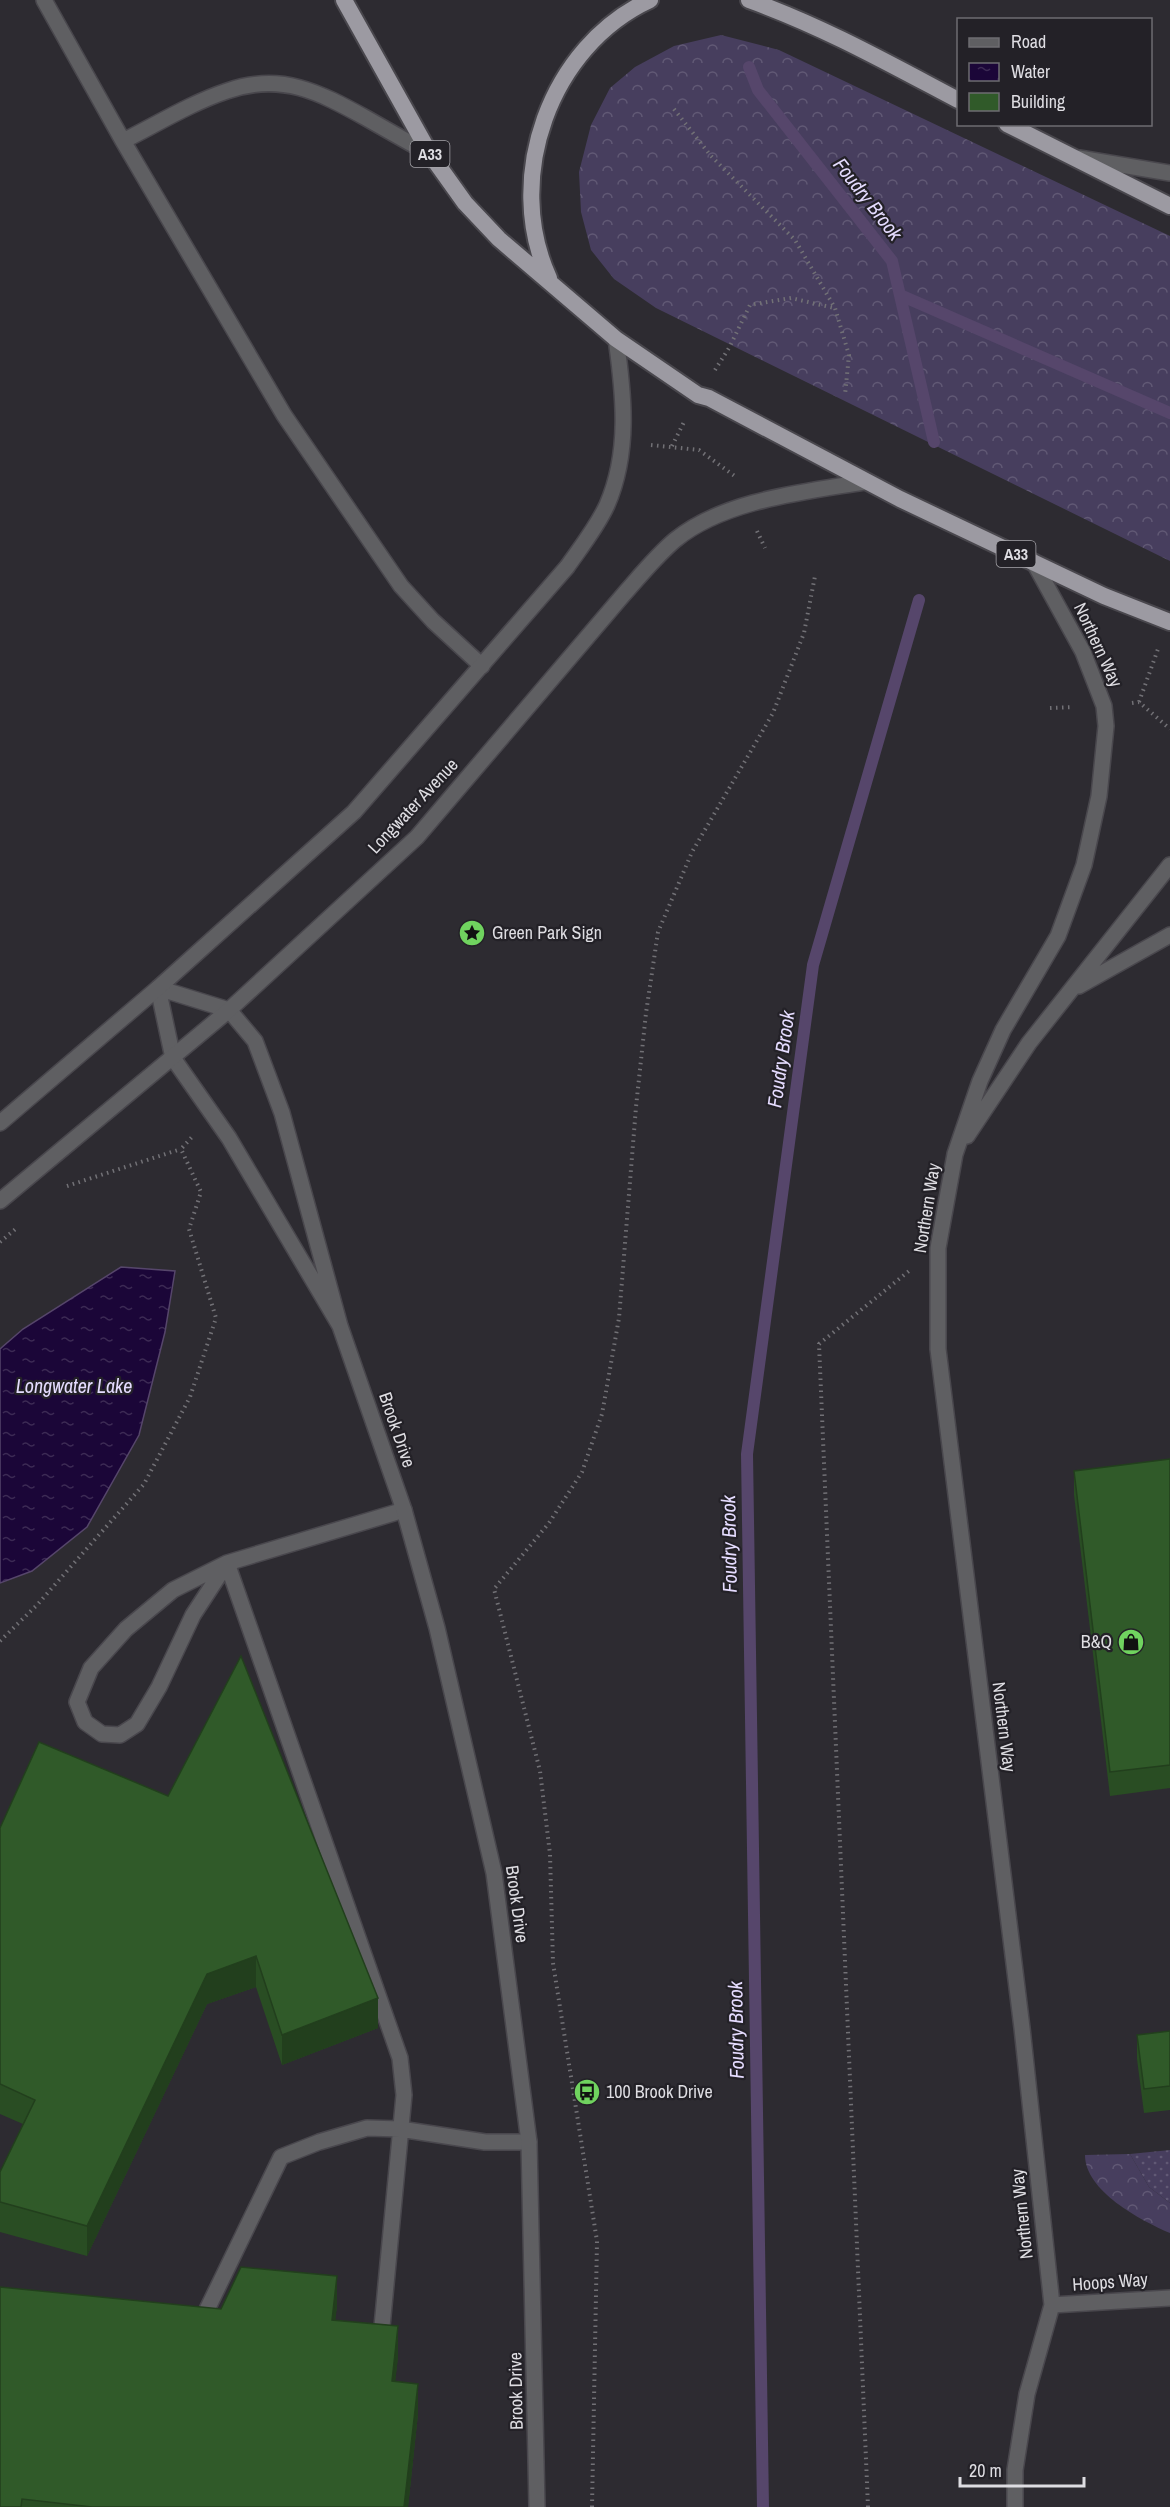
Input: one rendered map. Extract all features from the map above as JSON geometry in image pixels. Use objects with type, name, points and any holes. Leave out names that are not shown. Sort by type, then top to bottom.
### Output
[{"type":"highway","name":"A33","points":[[344,0],[430,154],[465,203],[500,239],[616,339],[698,395],[709,398],[864,482],[1104,596],[1169,622]]},
{"type":"highway","name":"A33","points":[[550,282],[540,259],[532,226],[532,177],[536,149],[545,120],[555,92],[582,51],[633,8],[650,0]]},
{"type":"highway","points":[[749,0],[821,28],[886,60],[957,99]]},
{"type":"highway","points":[[1011,126],[1170,206]]},
{"type":"street","points":[[44,0],[123,141],[284,415],[401,586],[433,621],[482,666]]},
{"type":"street","points":[[123,141],[203,100],[229,90],[266,82],[288,84],[322,94],[430,154]]},
{"type":"street","points":[[1067,156],[1170,173]]},
{"type":"street","points":[[0,1122],[158,988],[354,812],[537,604],[590,535],[606,506],[616,481],[622,444],[624,393],[616,339]]},
{"type":"street","name":"Longwater Avenue","points":[[0,1201],[229,1010],[417,837],[652,562],[676,539],[700,525],[746,506],[864,482]]},
{"type":"street","name":"Northern Way","points":[[1033,561],[1083,652],[1104,706],[1106,726],[1099,796],[1084,865],[1058,936],[999,1040],[980,1081],[955,1154],[938,1248],[938,1348],[1022,2028],[1052,2305]]},
{"type":"street","name":"Northern Way","points":[[955,1154],[1029,1043],[1170,865]]},
{"type":"street","name":"Northern Way","points":[[1073,989],[1170,935]]},
{"type":"street","points":[[158,988],[229,1010]]},
{"type":"street","name":"Brook Drive","points":[[158,988],[173,1058],[229,1138],[340,1326]]},
{"type":"street","name":"Brook Drive","points":[[229,1010],[255,1041],[282,1113],[340,1326],[404,1510],[437,1628],[494,1873],[529,2142],[537,2507]]},
{"type":"street","points":[[226,1563],[193,1615],[159,1688],[137,1724],[120,1735],[111,1735],[102,1734],[85,1722],[77,1702],[91,1668],[126,1629],[173,1590],[226,1563],[404,1510]]},
{"type":"street","points":[[226,1563],[400,2058],[404,2094],[381,2337]]},
{"type":"street","points":[[194,2342],[201,2319],[281,2157],[319,2142],[367,2128],[400,2129],[485,2142],[529,2142]]},
{"type":"street","name":"Hoops Way","points":[[1052,2305],[1170,2298]]},
{"type":"street","points":[[1015,2507],[1015,2470],[1027,2394],[1052,2305]]},
{"type":"path","points":[[674,109],[711,156],[795,240],[835,308],[849,355],[844,395]]},
{"type":"path","points":[[729,348],[750,305],[791,297],[835,308]]},
{"type":"path","points":[[622,444],[699,450],[735,474],[746,506],[765,548]]},
{"type":"path","points":[[592,2507],[597,2241],[553,1963],[550,1854],[540,1771],[494,1589],[549,1523],[582,1472],[602,1414],[619,1318],[636,1107],[646,1013],[658,933],[692,852],[773,713],[804,633],[815,576]]},
{"type":"path","points":[[1169,622],[1139,702],[1170,729]]},
{"type":"path","points":[[59,1193],[68,1186],[181,1149],[212,1114]]},
{"type":"path","points":[[0,1641],[37,1605],[144,1484],[190,1397],[216,1318],[189,1229],[201,1192],[181,1149]]},
{"type":"path","points":[[0,1242],[26,1221]]},
{"type":"path","points":[[868,2507],[819,1344],[938,1248]]},
{"type":"green space","points":[[721,35],[779,50],[1170,236],[1170,561],[656,308],[614,279],[591,250],[581,212],[579,172],[591,125],[610,88],[635,67],[674,46]]},
{"type":"green space","points":[[1170,2150],[1170,2203],[1149,2187],[1130,2154]]},
{"type":"green space","points":[[1130,2154],[1149,2187],[1170,2203],[1170,2233],[1116,2203],[1094,2181],[1087,2168],[1085,2155]]},
{"type":"water","name":"Longwater Lake","points":[[121,1267],[175,1271],[165,1332],[139,1435],[87,1527],[32,1571],[0,1583],[0,1349],[23,1329]]},
{"type":"building","name":"B&Q","points":[[1170,1459],[1170,1765],[1110,1772],[1074,1471]]},
{"type":"building","points":[[241,1656],[378,1998],[282,2035],[256,1956],[207,1974],[87,2226],[0,2202],[0,2172],[35,2100],[0,2084],[0,1828],[39,1742],[168,1796]]},
{"type":"building","points":[[1170,2031],[1170,2086],[1144,2089],[1137,2035]]},
{"type":"building","points":[[241,2267],[337,2276],[332,2320],[398,2326],[392,2381],[418,2384],[404,2507],[92,2507],[22,2499],[21,2507],[0,2507],[0,2287],[221,2309]]},
{"type":"waterway","name":"Foudry Brook","points":[[749,67],[758,90],[892,261],[934,442]]},
{"type":"waterway","points":[[900,295],[1170,413]]},
{"type":"waterway","name":"Foudry Brook","points":[[763,2507],[747,1454],[813,965],[919,600]]},
{"type":"place","name":"Green Park Sign","points":[[472,933]]},
{"type":"place","name":"B&Q","points":[[1131,1642]]},
{"type":"place","name":"100 Brook Drive","points":[[587,2092]]}]
